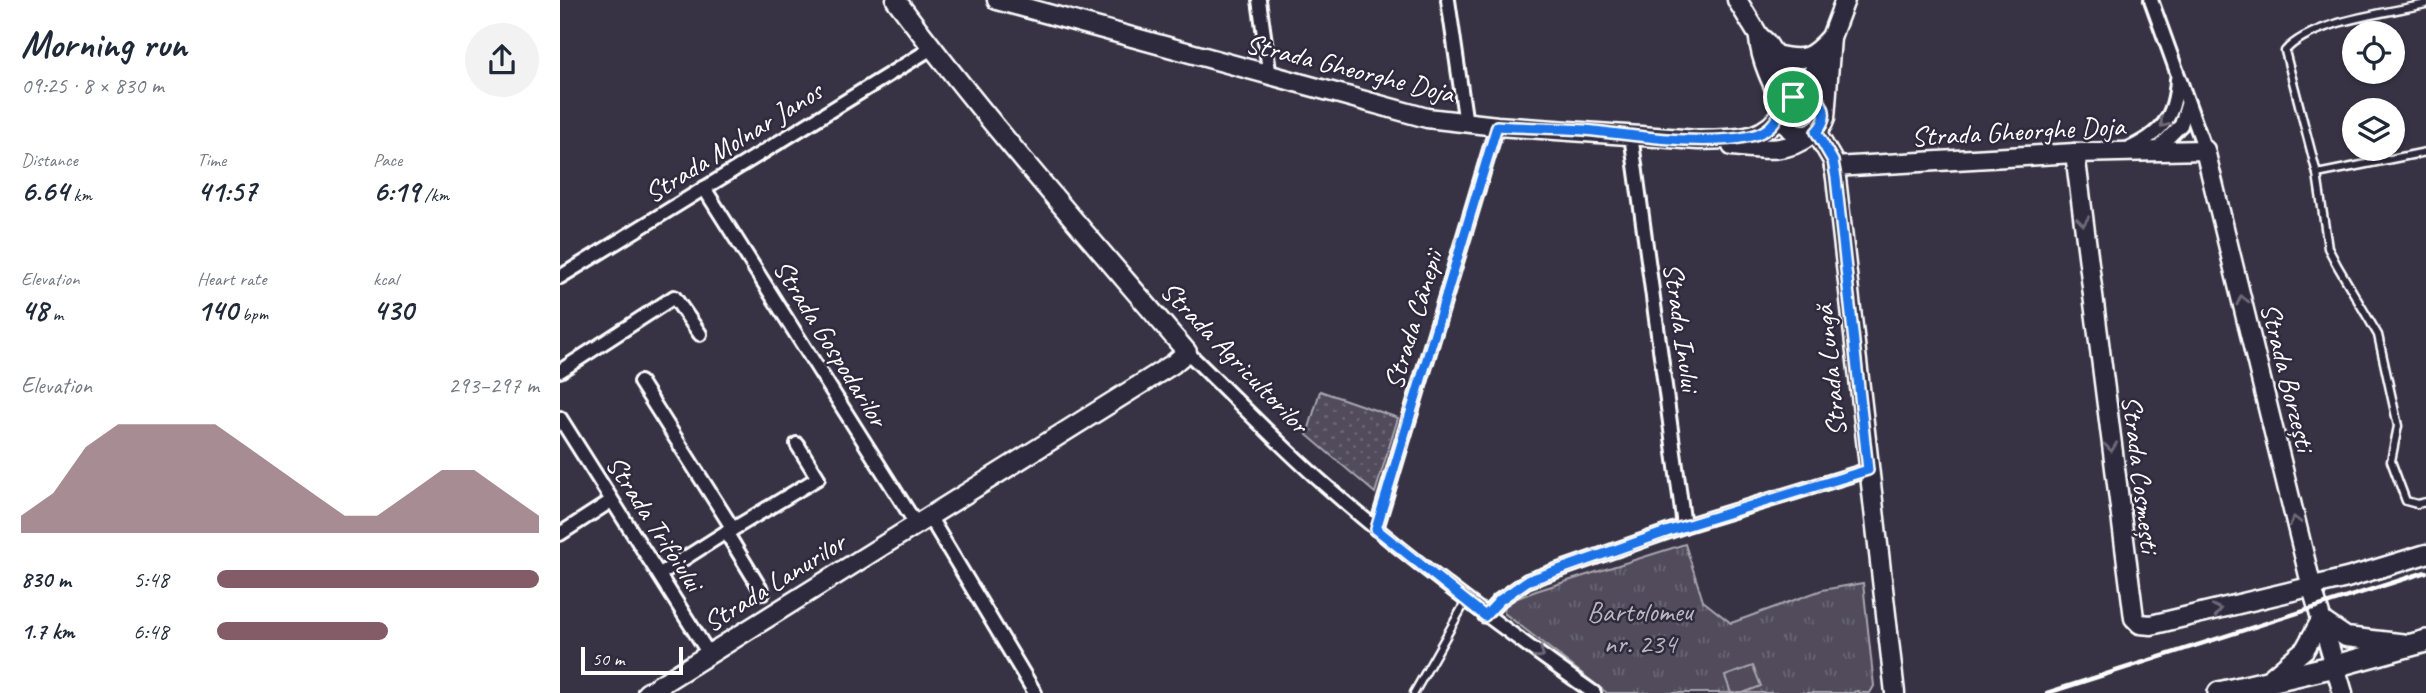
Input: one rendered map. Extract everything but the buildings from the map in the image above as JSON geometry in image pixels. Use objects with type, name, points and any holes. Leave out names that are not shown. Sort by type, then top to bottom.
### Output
[{"type":"main road","name":"Strada Agricultorilor","points":[[896,0],[1037,177],[1187,352]]},
{"type":"main road","name":"Strada Gheorghe Doja","points":[[997,0],[1405,113],[1466,124],[1698,140],[1722,145],[1783,149],[1794,146],[1813,133]]},
{"type":"main road","points":[[1737,0],[1759,36],[1801,93],[1817,98],[1825,112]]},
{"type":"main road","points":[[1784,109],[1790,99],[1801,93],[1811,79],[1845,0]]},
{"type":"main road","points":[[1759,36],[1760,47],[1784,109],[1784,122],[1790,130],[1800,135],[1813,133],[1823,123],[1827,42]]},
{"type":"main road","points":[[1775,55],[1794,59],[1806,58],[1827,42]]},
{"type":"main road","name":"Strada Gheorghe Doja","points":[[1698,140],[1752,136],[1773,126],[1784,109]]},
{"type":"main road","name":"Strada Lungă","points":[[1813,133],[1834,167],[1895,693]]},
{"type":"main road","name":"Strada Gheorghe Doja","points":[[1834,167],[2075,153],[2205,150]]},
{"type":"main road","name":"Strada Borzești","points":[[2205,150],[2312,587],[2343,693]]},
{"type":"main road","name":"Strada Cosmești","points":[[2075,153],[2134,618],[2140,624],[2151,625],[2312,587]]},
{"type":"main road","name":"Strada Lanurilor","points":[[647,693],[1173,364],[1187,352]]},
{"type":"main road","points":[[2312,587],[2426,554]]},
{"type":"main road","points":[[2265,683],[2305,649],[2322,620],[2346,637],[2420,643]]},
{"type":"main road","points":[[2219,693],[2420,643]]},
{"type":"street","points":[[1259,0],[1270,77]]},
{"type":"street","points":[[1448,0],[1466,124]]},
{"type":"street","name":"Strada Borzești","points":[[2151,0],[2205,150]]},
{"type":"street","name":"Strada Molnar Janos","points":[[560,278],[932,48]]},
{"type":"street","name":"Strada Borzești","points":[[2123,152],[2149,138],[2168,120],[2173,106],[2177,75]]},
{"type":"street","points":[[2155,151],[2181,125],[2187,111],[2187,101]]},
{"type":"street","name":"Strada Cânepii","points":[[1376,529],[1497,126]]},
{"type":"street","name":"Strada Inului","points":[[1631,135],[1684,526]]},
{"type":"street","name":"Strada Gospodarilor","points":[[704,188],[922,520]]},
{"type":"street","points":[[560,372],[674,297],[700,334]]},
{"type":"street","name":"Strada Agricultorilor","points":[[1187,352],[1322,483],[1376,529],[1485,616],[1594,693]]},
{"type":"street","points":[[640,382],[730,531],[763,593]]},
{"type":"street","name":"Strada Trifoiului","points":[[560,418],[709,654]]},
{"type":"street","points":[[660,574],[818,478],[797,444]]},
{"type":"street","points":[[1485,616],[1500,600],[1527,581],[1684,526],[1868,470]]},
{"type":"street","points":[[560,534],[611,501]]},
{"type":"street","points":[[922,520],[1035,693]]},
{"type":"lane","points":[[2426,4],[2317,29],[2293,42],[2285,51],[2317,174],[2329,248],[2378,335],[2398,426],[2390,461],[2406,501],[2417,504],[2426,502]]},
{"type":"lane","points":[[2317,174],[2426,152]]},
{"type":"lane","points":[[1414,693],[1466,601]]},
{"type":"green space","points":[[1804,103],[1812,107],[1816,115],[1812,123],[1804,127],[1796,123],[1792,115],[1796,107]]},
{"type":"green space","points":[[1320,391],[1398,418],[1375,493],[1307,435]]},
{"type":"green space","name":"Bartolomeu nr. 234","points":[[1685,544],[1703,601],[1731,623],[1822,590],[1863,583],[1874,686],[1870,693],[1607,693],[1504,613],[1505,603],[1536,591]]},
{"type":"green space","points":[[1753,666],[1761,686],[1743,693],[1731,693],[1725,676]]},
{"type":"railway","points":[[2047,693],[2426,572]]},
{"type":"route","points":[[1802,93],[1813,95],[1824,107],[1825,118],[1816,132],[1833,161],[1836,178],[1868,470],[1669,531],[1527,581],[1500,600],[1485,616],[1376,529],[1497,126],[1698,140],[1737,138],[1752,136],[1773,126],[1786,103],[1793,97],[1802,93]]}]
